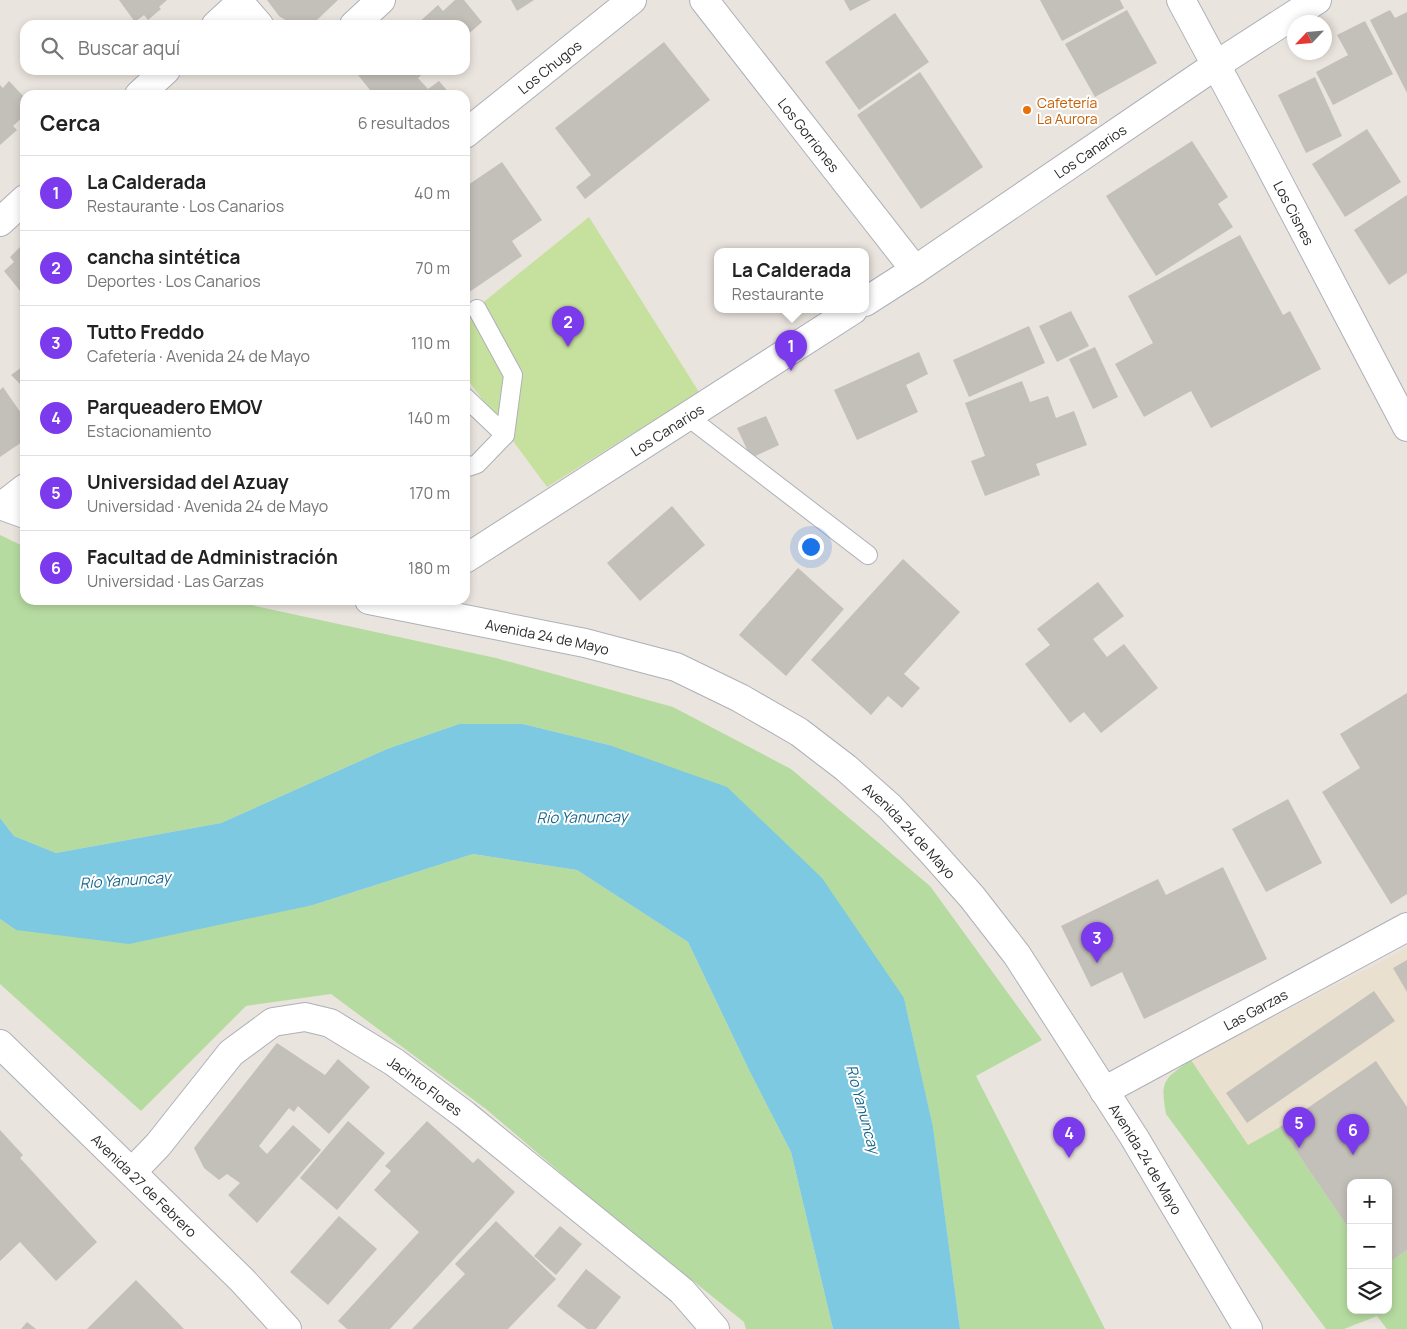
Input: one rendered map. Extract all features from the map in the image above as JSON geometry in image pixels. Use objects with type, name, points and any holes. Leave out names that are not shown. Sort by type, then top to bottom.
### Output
[{"type":"street","points":[[359,20],[381,0]]},
{"type":"street","name":"Los Chugos","points":[[470,130],[632,0]]},
{"type":"street","name":"Los Gorriones","points":[[704,0],[915,270]]},
{"type":"street","name":"Los Cisnes","points":[[1181,0],[1407,427]]},
{"type":"street","name":"Los Canarios","points":[[869,299],[1216,65],[1317,0]]},
{"type":"street","points":[[221,20],[239,1],[255,20]]},
{"type":"street","points":[[144,90],[161,75]]},
{"type":"street","points":[[0,222],[20,204]]},
{"type":"street","name":"Los Canarios","points":[[470,558],[848,313]]},
{"type":"street","points":[[9,508],[20,494]]},
{"type":"street","name":"Avenida 24 de Mayo","points":[[421,605],[458,609],[676,668],[740,698],[799,732],[846,768],[890,807],[972,897],[1017,955],[1134,1137],[1248,1329]]},
{"type":"street","name":"Las Garzas","points":[[1104,1091],[1407,927]]},
{"type":"street","name":"Jacinto Flores","points":[[132,1172],[158,1145],[232,1053],[273,1022],[305,1017],[330,1023],[394,1062],[465,1116],[682,1291],[715,1329]]},
{"type":"street","name":"Avenida 27 de Febrero","points":[[0,1044],[242,1280],[287,1329]]},
{"type":"lane","points":[[470,466],[476,464],[505,435],[513,375],[477,309]]},
{"type":"lane","points":[[470,402],[505,435]]},
{"type":"lane","points":[[687,416],[868,555]]},
{"type":"shaded area","points":[[1407,948],[1407,1329],[1387,1329],[1377,1316],[1344,1329],[1326,1329],[1166,1114],[1162,1091],[1170,1075],[1191,1060]]},
{"type":"green space","points":[[589,217],[699,392],[547,487],[470,383],[470,313]]},
{"type":"green space","points":[[0,535],[20,545],[20,605],[251,605],[496,658],[673,707],[791,769],[930,886],[1042,1040],[976,1076],[1105,1329],[960,1329],[933,1128],[904,998],[609,745],[523,724],[459,724],[387,749],[221,823],[56,853],[14,836],[0,818]]},
{"type":"green space","points":[[473,854],[577,870],[688,942],[750,1072],[791,1152],[833,1329],[746,1329],[744,1322],[590,1198],[486,1109],[331,994],[246,1006],[141,1111],[0,984],[0,919],[16,930],[313,905]]},
{"type":"green space","points":[[1191,1060],[1248,1145],[1280,1127],[1347,1226],[1347,1314],[1392,1314],[1392,1260],[1407,1250],[1407,1329],[1387,1329],[1377,1316],[1344,1329],[1326,1329],[1166,1114],[1164,1087],[1166,1081]]},
{"type":"water","name":"Río Yanuncay","points":[[459,724],[523,724],[609,745],[727,787],[822,878],[904,998],[933,1127],[960,1329],[833,1329],[791,1152],[750,1072],[688,942],[577,870],[473,854],[313,905],[129,944],[16,930],[0,919],[0,818],[14,836],[56,853],[221,823],[387,749]]},
{"type":"building","points":[[119,0],[167,0],[159,7],[161,9],[148,20],[144,15],[138,20],[134,20]]},
{"type":"building","points":[[267,0],[338,0],[317,20],[285,20],[279,16]]},
{"type":"building","points":[[455,0],[464,0],[482,22],[470,33],[470,20],[422,20],[438,5],[443,11]]},
{"type":"building","points":[[511,0],[534,0],[517,11]]},
{"type":"building","points":[[844,0],[871,0],[850,11]]},
{"type":"building","points":[[1040,0],[1120,0],[1124,8],[1062,41]]},
{"type":"building","points":[[1127,10],[1157,63],[1095,97],[1065,44]]},
{"type":"building","points":[[1390,10],[1395,18],[1407,12],[1407,93],[1370,20]]},
{"type":"building","points":[[895,13],[929,62],[859,110],[825,62]]},
{"type":"building","points":[[1365,21],[1393,74],[1333,105],[1316,72],[1348,55],[1337,35]]},
{"type":"building","points":[[664,42],[710,100],[585,199],[576,187],[591,175],[555,128]]},
{"type":"building","points":[[920,72],[983,167],[921,209],[857,115]]},
{"type":"building","points":[[358,75],[421,75],[418,78],[428,89],[439,81],[447,90],[370,90]]},
{"type":"building","points":[[1315,77],[1342,136],[1306,153],[1278,95]]},
{"type":"building","points":[[9,81],[20,93],[20,120],[13,126],[17,130],[0,145],[0,85],[3,88]]},
{"type":"building","points":[[1367,129],[1401,182],[1345,217],[1312,164]]},
{"type":"building","points":[[1192,141],[1228,197],[1218,204],[1233,227],[1156,276],[1106,196]]},
{"type":"building","points":[[502,162],[542,220],[512,241],[522,256],[470,292],[470,184]]},
{"type":"building","points":[[1407,195],[1407,273],[1389,285],[1354,230]]},
{"type":"building","points":[[1240,235],[1283,315],[1290,311],[1321,369],[1211,428],[1191,391],[1144,417],[1115,364],[1153,343],[1128,296]]},
{"type":"building","points":[[20,247],[20,291],[4,271],[14,262],[10,257]]},
{"type":"building","points":[[1071,311],[1089,346],[1057,362],[1039,326]]},
{"type":"building","points":[[1029,326],[1045,363],[969,397],[953,360]]},
{"type":"building","points":[[1095,347],[1118,397],[1093,409],[1069,359]]},
{"type":"building","points":[[919,352],[928,374],[906,385],[918,412],[857,440],[834,390]]},
{"type":"building","points":[[20,369],[20,384],[11,375]]},
{"type":"building","points":[[1022,381],[1030,402],[1048,396],[1056,418],[1074,411],[1087,445],[1036,464],[1040,475],[985,496],[971,461],[985,456],[965,403]]},
{"type":"building","points":[[3,387],[20,412],[20,443],[0,457],[0,390]]},
{"type":"building","points":[[766,416],[779,445],[751,458],[737,428]]},
{"type":"building","points":[[672,506],[705,545],[640,601],[607,563]]},
{"type":"building","points":[[903,559],[960,612],[904,674],[920,688],[902,708],[888,696],[871,715],[811,660]]},
{"type":"building","points":[[798,568],[844,609],[786,676],[739,635]]},
{"type":"building","points":[[1098,582],[1124,616],[1093,639],[1107,657],[1124,644],[1158,688],[1101,733],[1084,712],[1070,723],[1025,664],[1050,645],[1037,629]]},
{"type":"building","points":[[1407,693],[1407,894],[1391,904],[1322,792],[1360,768],[1340,734]]},
{"type":"building","points":[[1288,799],[1322,863],[1266,892],[1232,829]]},
{"type":"building","points":[[1223,867],[1267,959],[1144,1019],[1122,972],[1091,987],[1061,926],[1158,879],[1166,895]]},
{"type":"building","points":[[1407,960],[1407,992],[1393,968]]},
{"type":"building","points":[[1374,991],[1395,1021],[1247,1123],[1226,1093]]},
{"type":"building","points":[[277,1043],[325,1075],[338,1059],[370,1087],[329,1134],[298,1106],[294,1112],[289,1108],[259,1146],[267,1154],[293,1125],[321,1150],[257,1223],[228,1195],[240,1183],[227,1174],[219,1180],[204,1168],[194,1148]]},
{"type":"building","points":[[1376,1061],[1407,1107],[1407,1250],[1392,1260],[1392,1179],[1347,1179],[1347,1226],[1280,1127]]},
{"type":"building","points":[[348,1121],[385,1153],[337,1210],[300,1178]]},
{"type":"building","points":[[427,1121],[473,1163],[478,1158],[515,1192],[390,1329],[347,1329],[338,1321],[419,1232],[374,1190],[391,1171],[385,1166]]},
{"type":"building","points":[[0,1130],[23,1155],[20,1158],[97,1242],[56,1281],[20,1242],[0,1261]]},
{"type":"building","points":[[339,1216],[377,1249],[328,1305],[290,1272]]},
{"type":"building","points":[[496,1221],[556,1279],[508,1329],[412,1329],[465,1274],[455,1264]]},
{"type":"building","points":[[560,1226],[582,1244],[556,1275],[534,1256]]},
{"type":"building","points":[[586,1269],[621,1297],[596,1329],[587,1329],[557,1306]]},
{"type":"building","points":[[136,1280],[184,1329],[87,1329]]},
{"type":"building","points":[[27,1322],[36,1329],[21,1329]]},
{"type":"place","name":"Cafetería La Aurora","points":[[1027,110]]},
{"type":"place","name":"cancha sintética","points":[[568,347]]},
{"type":"place","name":"La Calderada","points":[[791,371]]},
{"type":"place","name":"Tutto Freddo","points":[[1097,963]]},
{"type":"place","name":"Universidad del Azuay","points":[[1299,1148]]},
{"type":"place","name":"Facultad de Administración","points":[[1353,1155]]},
{"type":"place","name":"Parqueadero EMOV","points":[[1069,1158]]}]
